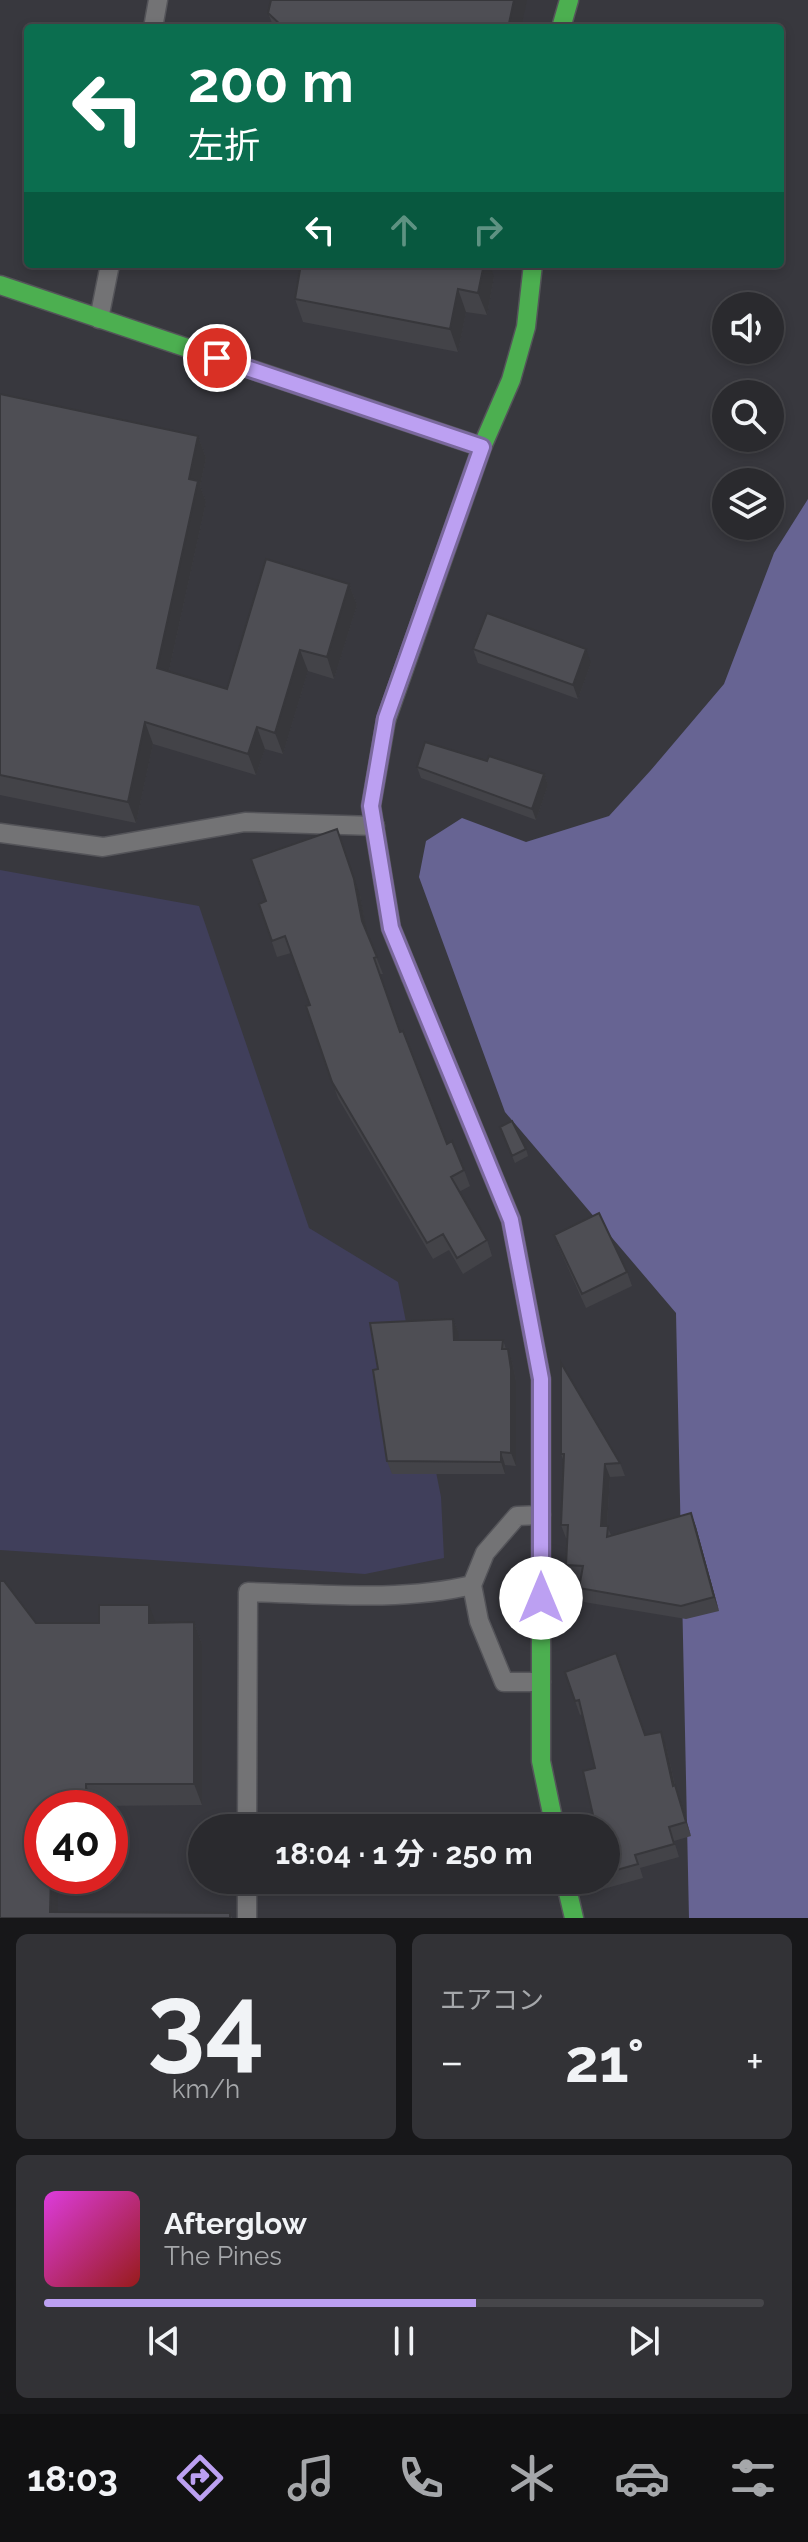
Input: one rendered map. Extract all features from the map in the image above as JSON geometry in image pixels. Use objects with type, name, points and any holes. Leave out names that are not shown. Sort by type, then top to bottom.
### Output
[{"type":"street","points":[[562,24],[569,0]]},
{"type":"street","points":[[533,268],[526,327],[511,380],[482,447],[386,718],[371,806],[391,928],[511,1220],[541,1379],[541,1761],[552,1814]]},
{"type":"street","points":[[0,285],[482,447]]},
{"type":"street","points":[[568,1894],[574,1918]]},
{"type":"lane","points":[[154,24],[158,0]]},
{"type":"lane","points":[[99,319],[109,268]]},
{"type":"lane","points":[[0,833],[103,847],[245,822],[375,826]]},
{"type":"lane","points":[[541,1515],[517,1516],[485,1553],[472,1585],[479,1621],[504,1682],[541,1682]]},
{"type":"lane","points":[[247,1814],[248,1592],[379,1595],[442,1592],[472,1585]]},
{"type":"lane","points":[[247,1894],[247,1918]]},
{"type":"shaded area","points":[[808,499],[808,1918],[689,1918],[676,1313],[505,1112],[419,877],[426,841],[462,818],[526,842],[609,816],[724,684],[774,553]]},
{"type":"shaded area","points":[[0,870],[199,906],[309,1228],[398,1282],[441,1497],[444,1558],[365,1574],[0,1550]]},
{"type":"building","points":[[271,0],[514,0],[509,24],[280,24],[268,13]]},
{"type":"building","points":[[300,268],[483,268],[478,293],[458,289],[450,329],[295,299]]},
{"type":"building","points":[[0,394],[198,436],[189,479],[198,481],[157,668],[227,689],[266,559],[349,584],[327,657],[300,650],[275,733],[257,727],[248,754],[145,722],[128,802],[0,775]]},
{"type":"building","points":[[487,613],[586,649],[573,685],[473,649]]},
{"type":"building","points":[[425,742],[487,761],[489,756],[544,774],[532,809],[417,767]]},
{"type":"building","points":[[337,829],[354,879],[362,921],[377,957],[374,958],[400,1032],[403,1031],[447,1144],[452,1141],[464,1170],[451,1177],[487,1240],[457,1258],[443,1234],[427,1243],[332,1082],[306,1006],[310,1005],[285,936],[272,941],[259,904],[266,901],[251,859]]},
{"type":"building","points":[[512,1121],[526,1149],[512,1156],[500,1127]]},
{"type":"building","points":[[599,1213],[627,1272],[582,1294],[554,1235]]},
{"type":"building","points":[[453,1319],[454,1340],[503,1340],[502,1349],[508,1349],[511,1369],[511,1453],[501,1452],[501,1462],[387,1461],[373,1370],[378,1369],[370,1323]]},
{"type":"building","points":[[561,1363],[620,1463],[605,1464],[601,1526],[608,1526],[607,1537],[691,1513],[714,1597],[681,1606],[579,1588],[583,1566],[566,1565],[568,1525],[561,1525],[564,1454],[561,1454]]},
{"type":"building","points":[[0,1581],[4,1581],[36,1623],[99,1623],[99,1605],[149,1605],[149,1623],[194,1622],[194,1784],[86,1784],[86,1790],[24,1790],[24,1894],[50,1894],[50,1912],[230,1913],[230,1918],[0,1918]]},
{"type":"building","points":[[616,1653],[645,1735],[661,1732],[673,1786],[686,1822],[669,1827],[674,1844],[635,1855],[638,1864],[620,1869],[620,1814],[593,1814],[583,1771],[595,1768],[579,1700],[575,1701],[565,1672]]},
{"type":"traffic: fast","points":[[562,24],[569,0]]},
{"type":"traffic: fast","points":[[386,720],[482,447],[511,380],[526,327],[533,268]]},
{"type":"traffic: fast","points":[[0,285],[482,447]]},
{"type":"traffic: fast","points":[[411,977],[511,1220],[541,1379],[541,1761],[552,1814]]},
{"type":"traffic: fast","points":[[568,1894],[574,1918]]},
{"type":"traffic: jam","points":[[386,720],[371,806],[391,928],[411,977]]},
{"type":"route","points":[[217,358],[482,447],[386,718],[371,806],[391,928],[511,1220],[541,1379],[541,1598]]}]
